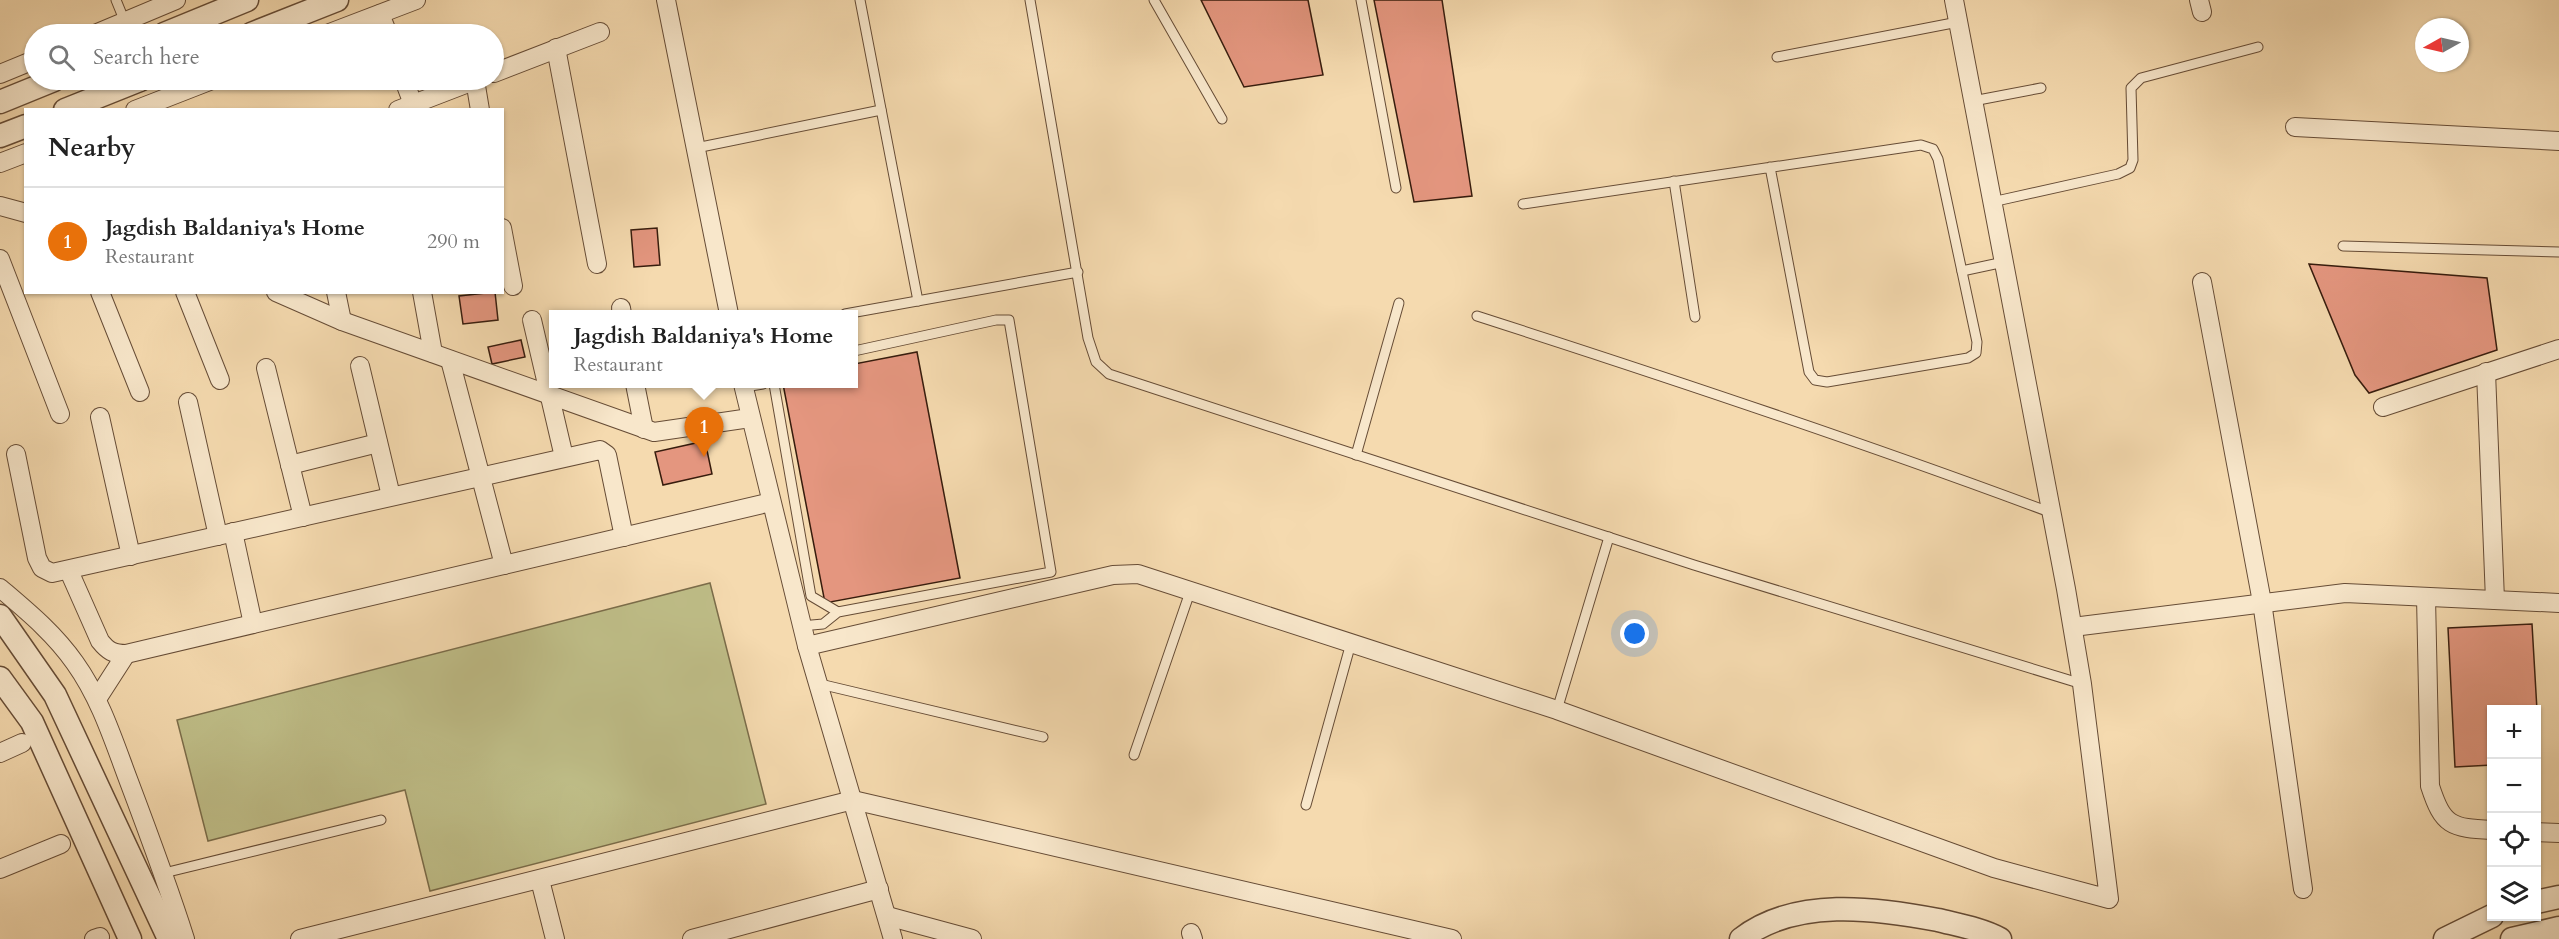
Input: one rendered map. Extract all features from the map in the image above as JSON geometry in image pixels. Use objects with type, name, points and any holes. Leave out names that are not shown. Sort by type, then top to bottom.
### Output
[{"type":"street","points":[[120,24],[176,0]]},
{"type":"street","points":[[188,24],[247,0]]},
{"type":"street","points":[[276,24],[337,0]]},
{"type":"street","points":[[354,24],[416,0]]},
{"type":"street","points":[[666,0],[728,310]]},
{"type":"street","points":[[807,646],[1113,575],[1138,574],[1557,710],[1994,868],[2109,899],[2073,627],[1954,0]]},
{"type":"street","points":[[380,14],[384,24]]},
{"type":"street","points":[[504,69],[600,32]]},
{"type":"street","points":[[556,48],[597,264]]},
{"type":"street","points":[[0,75],[24,64]]},
{"type":"street","points":[[0,102],[29,90]]},
{"type":"street","points":[[70,108],[115,90]]},
{"type":"street","points":[[140,108],[186,90]]},
{"type":"street","points":[[405,90],[406,107],[449,90]]},
{"type":"street","points":[[477,90],[480,108]]},
{"type":"street","points":[[2295,126],[2559,141]]},
{"type":"street","points":[[0,136],[24,127]]},
{"type":"street","points":[[0,163],[24,154]]},
{"type":"street","points":[[0,206],[24,212]]},
{"type":"street","points":[[504,239],[513,286]]},
{"type":"street","points":[[0,260],[60,414]]},
{"type":"street","points":[[2202,282],[2262,602],[2302,889]]},
{"type":"street","points":[[101,294],[140,392]]},
{"type":"street","points":[[187,294],[219,380]]},
{"type":"street","points":[[281,294],[342,321],[644,429],[665,432],[750,418]]},
{"type":"street","points":[[336,294],[342,321]]},
{"type":"street","points":[[422,294],[433,353]]},
{"type":"street","points":[[532,320],[564,457]]},
{"type":"street","points":[[2383,407],[2559,349]]},
{"type":"street","points":[[450,360],[504,565]]},
{"type":"street","points":[[360,366],[391,496]]},
{"type":"street","points":[[266,368],[303,517]]},
{"type":"street","points":[[2486,372],[2495,600]]},
{"type":"street","points":[[636,388],[644,429]]},
{"type":"street","points":[[743,388],[801,626],[820,684],[893,939]]},
{"type":"street","points":[[188,402],[225,534],[254,624]]},
{"type":"street","points":[[100,417],[131,556]]},
{"type":"street","points":[[290,465],[378,444]]},
{"type":"street","points":[[16,454],[37,558],[42,568],[52,573],[600,450],[605,451],[624,537]]},
{"type":"street","points":[[69,571],[100,641],[114,654],[126,654],[771,502]]},
{"type":"street","points":[[0,588],[40,622],[58,642],[74,662],[97,699],[164,873],[185,939]]},
{"type":"street","points":[[2073,627],[2345,593],[2559,603]]},
{"type":"street","points":[[2426,597],[2430,786],[2437,809],[2448,821],[2462,829],[2487,830]]},
{"type":"street","points":[[0,615],[55,695],[169,939]]},
{"type":"street","points":[[97,699],[126,654]]},
{"type":"street","points":[[0,678],[32,722],[130,939]]},
{"type":"street","points":[[0,753],[22,743]]},
{"type":"street","points":[[300,939],[853,800],[1452,939]]},
{"type":"street","points":[[2541,832],[2559,833]]},
{"type":"street","points":[[0,869],[61,844]]},
{"type":"street","points":[[540,880],[555,939]]},
{"type":"street","points":[[692,939],[879,889]]},
{"type":"street","points":[[2541,901],[2559,897]]},
{"type":"street","points":[[1741,939],[1775,920],[1839,908],[1889,910],[1947,922],[2000,939]]},
{"type":"street","points":[[887,916],[972,939]]},
{"type":"street","points":[[2445,939],[2487,918]]},
{"type":"street","points":[[2512,939],[2559,928]]},
{"type":"lane","points":[[116,0],[125,22]]},
{"type":"lane","points":[[860,0],[918,301]]},
{"type":"lane","points":[[1030,0],[1088,338],[1096,362],[1109,374],[1609,537],[2082,684]]},
{"type":"lane","points":[[1154,0],[1222,119]]},
{"type":"lane","points":[[1361,0],[1396,188]]},
{"type":"lane","points":[[1777,57],[1958,22]]},
{"type":"lane","points":[[1992,202],[2118,174],[2130,168],[2133,160],[2131,88],[2141,78],[2258,47]]},
{"type":"lane","points":[[1973,101],[2041,88]]},
{"type":"lane","points":[[696,148],[881,110]]},
{"type":"lane","points":[[1523,204],[1921,144],[1933,149],[1938,159],[1977,342],[1976,353],[1968,358],[1827,382],[1815,380],[1809,372],[1770,167]]},
{"type":"lane","points":[[1674,181],[1695,317]]},
{"type":"lane","points":[[2343,246],[2559,252]]},
{"type":"lane","points":[[1962,271],[2004,262]]},
{"type":"lane","points":[[858,313],[1078,272]]},
{"type":"lane","points":[[1356,455],[1399,303]]},
{"type":"lane","points":[[1477,316],[1708,391],[1948,474],[2052,513]]},
{"type":"lane","points":[[801,626],[823,624],[838,612],[1051,572],[1009,320],[996,320],[858,350]]},
{"type":"lane","points":[[775,388],[811,596],[838,612]]},
{"type":"lane","points":[[1557,710],[1609,537]]},
{"type":"lane","points":[[1134,755],[1190,592]]},
{"type":"lane","points":[[1306,805],[1351,643]]},
{"type":"lane","points":[[820,684],[1043,737]]},
{"type":"lane","points":[[164,873],[381,820]]},
{"type":"shaded area","points":[[710,583],[766,804],[430,891],[405,790],[208,841],[177,720]]},
{"type":"building","points":[[1201,0],[1308,0],[1323,75],[1244,87]]},
{"type":"building","points":[[1374,0],[1442,0],[1472,196],[1414,202]]},
{"type":"building","points":[[657,228],[660,265],[634,267],[631,230]]},
{"type":"building","points":[[2309,264],[2487,278],[2497,350],[2369,393],[2355,375]]},
{"type":"building","points":[[495,294],[498,320],[463,324],[459,296]]},
{"type":"building","points":[[521,340],[525,357],[492,364],[488,347]]},
{"type":"building","points":[[917,352],[960,578],[825,603],[784,388],[858,388],[858,363]]},
{"type":"building","points":[[705,441],[712,474],[663,485],[655,452]]},
{"type":"building","points":[[2532,624],[2537,705],[2487,705],[2487,765],[2455,767],[2448,628]]},
{"type":"place","name":"Jagdish Baldaniya's Home","points":[[704,457]]}]
